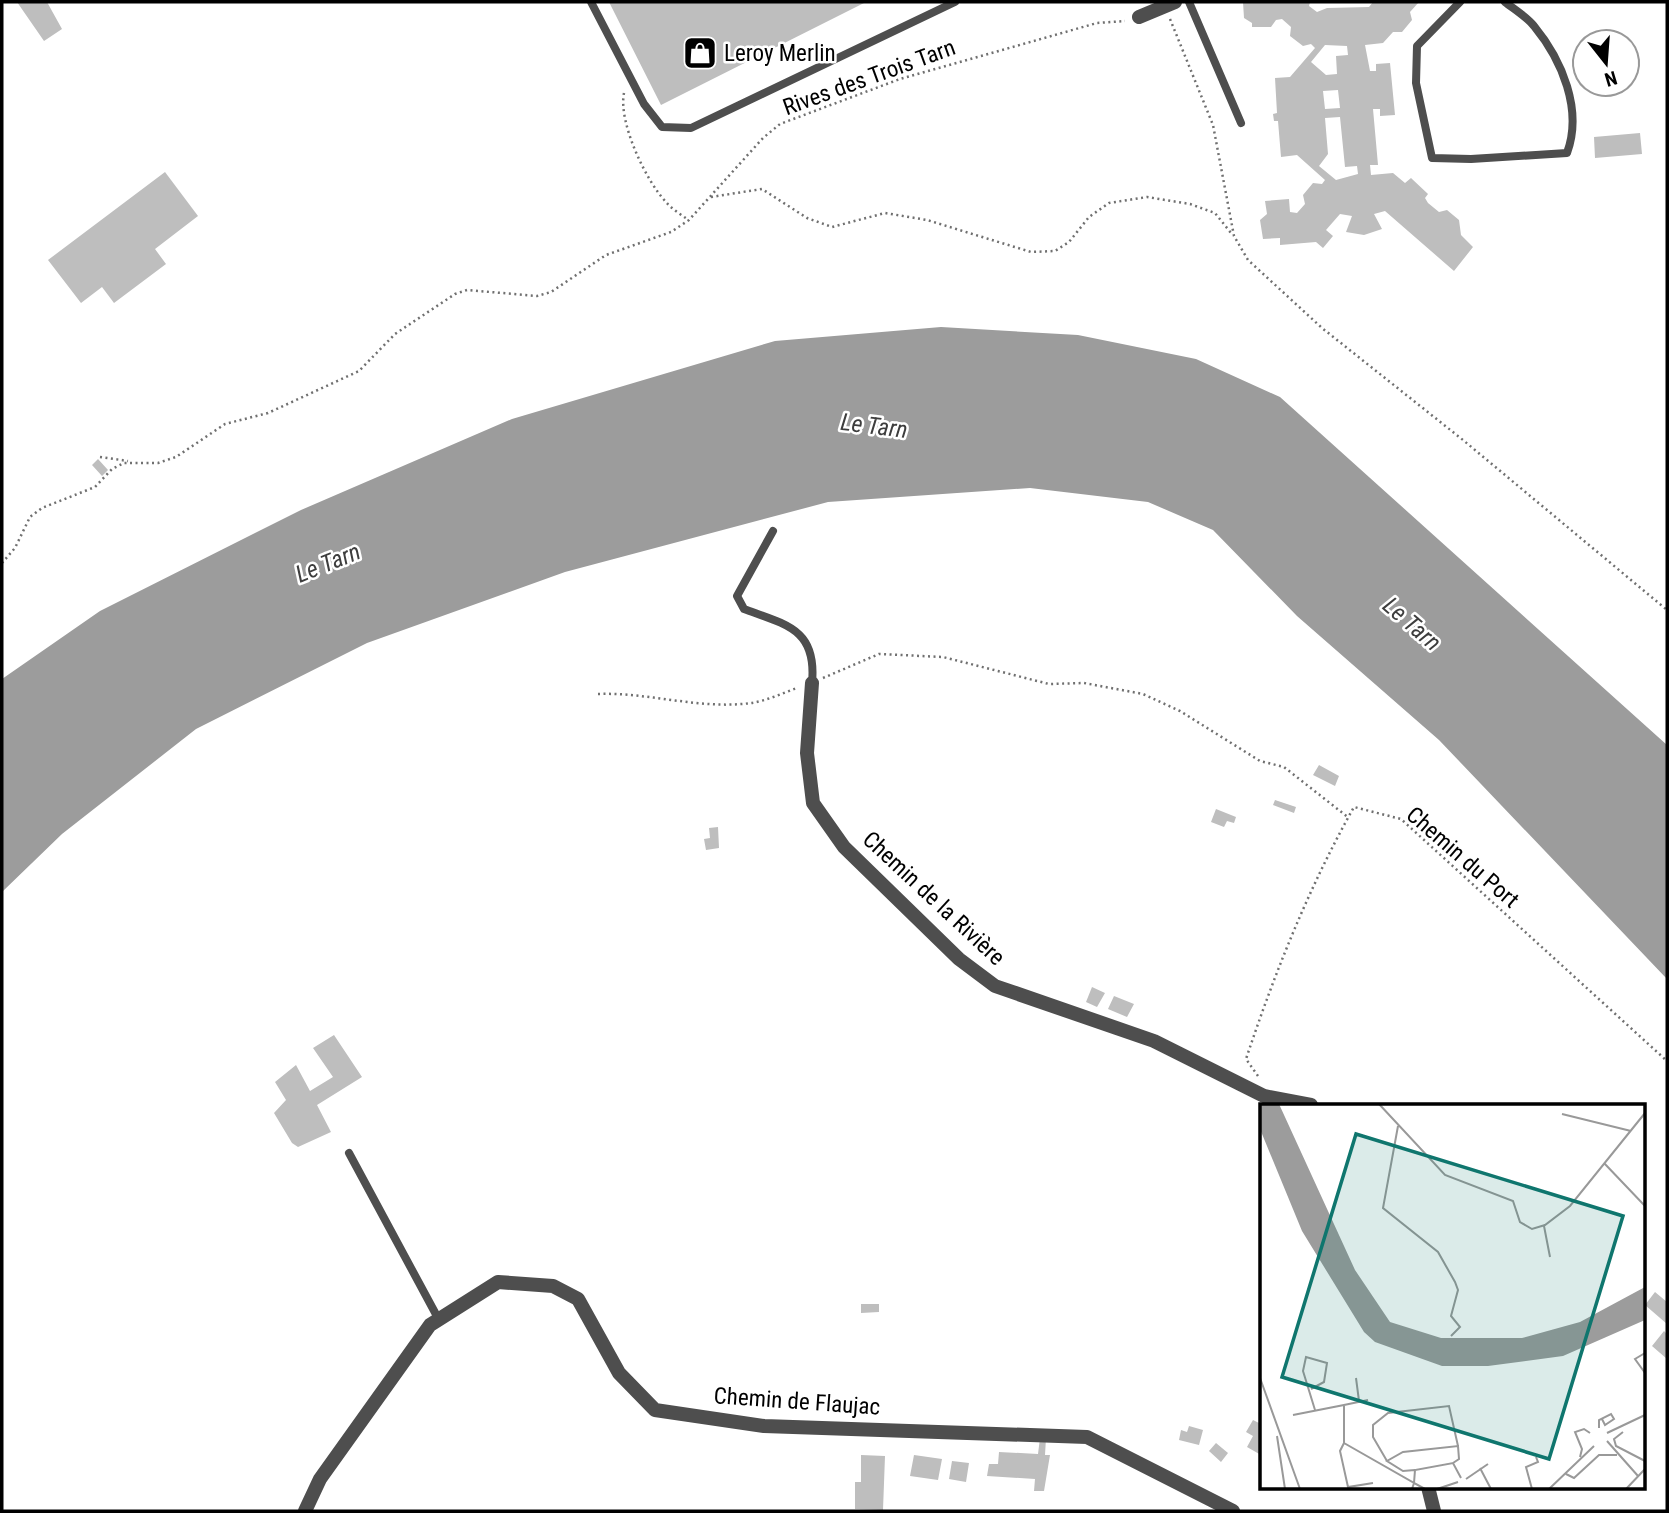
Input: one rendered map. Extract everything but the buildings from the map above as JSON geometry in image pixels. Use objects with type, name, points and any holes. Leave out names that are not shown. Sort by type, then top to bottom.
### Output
[{"type":"street","points":[[1139,17],[1170,4]]},
{"type":"street","name":"Chemin de la Rivière","points":[[812,683],[807,753],[813,803],[844,847],[959,959],[995,986],[1154,1041],[1264,1097],[1305,1104]]},
{"type":"street","name":"Chemin de Flaujac","points":[[305,1511],[320,1479],[430,1325],[498,1282],[553,1286],[578,1299],[619,1373],[655,1410],[764,1426],[1087,1437],[1233,1511]]},
{"type":"street","points":[[1428,1488],[1434,1511]]},
{"type":"lane","points":[[591,2],[644,104],[662,127],[691,128],[954,2]]},
{"type":"lane","points":[[1189,2],[1241,122]]},
{"type":"lane","points":[[1460,2],[1417,46],[1416,83],[1421,117],[1432,158],[1483,159],[1567,153],[1572,139],[1573,100],[1559,68],[1534,25],[1505,2]]},
{"type":"lane","points":[[773,531],[737,596],[744,609],[779,622],[807,641],[814,659],[812,683]]},
{"type":"lane","points":[[349,1153],[439,1320]]},
{"type":"path","points":[[1170,4],[1213,125],[1234,236]]},
{"type":"path","name":"Rives des Trois Tarn","points":[[2,563],[15,548],[30,517],[58,501],[95,487],[112,469],[132,461],[158,463],[176,457],[225,424],[268,413],[359,371],[395,334],[455,294],[467,290],[537,296],[551,292],[606,255],[646,243],[689,220],[763,138],[780,124],[900,79],[1024,42],[1097,23],[1139,17]]},
{"type":"path","points":[[628,73],[622,119],[629,137],[659,194],[689,220]]},
{"type":"path","points":[[711,197],[762,189],[807,218],[832,227],[885,213],[927,219],[1031,252],[1055,251],[1062,247],[1088,217],[1109,203],[1147,197],[1190,204],[1215,213],[1234,236],[1248,260],[1322,328],[1463,440],[1667,610]]},
{"type":"path","points":[[100,457],[132,461]]},
{"type":"path","points":[[598,694],[624,693],[708,703],[751,703],[812,683],[879,654],[943,657],[1049,684],[1084,683],[1143,694],[1180,711],[1260,761],[1284,767],[1349,818],[1331,848],[1276,970],[1246,1059],[1264,1083]]},
{"type":"path","name":"Chemin du Port","points":[[1349,818],[1354,807],[1401,819],[1667,1061]]},
{"type":"water","name":"Le Tarn","points":[[941,327],[1078,335],[1196,359],[1280,397],[1667,745],[1667,979],[1439,740],[1297,616],[1213,530],[1148,502],[1030,488],[828,502],[565,572],[367,643],[196,729],[62,834],[2,892],[2,679],[100,611],[301,510],[512,419],[775,341]]},
{"type":"place","name":"Leroy Merlin","points":[[700,53]]}]
